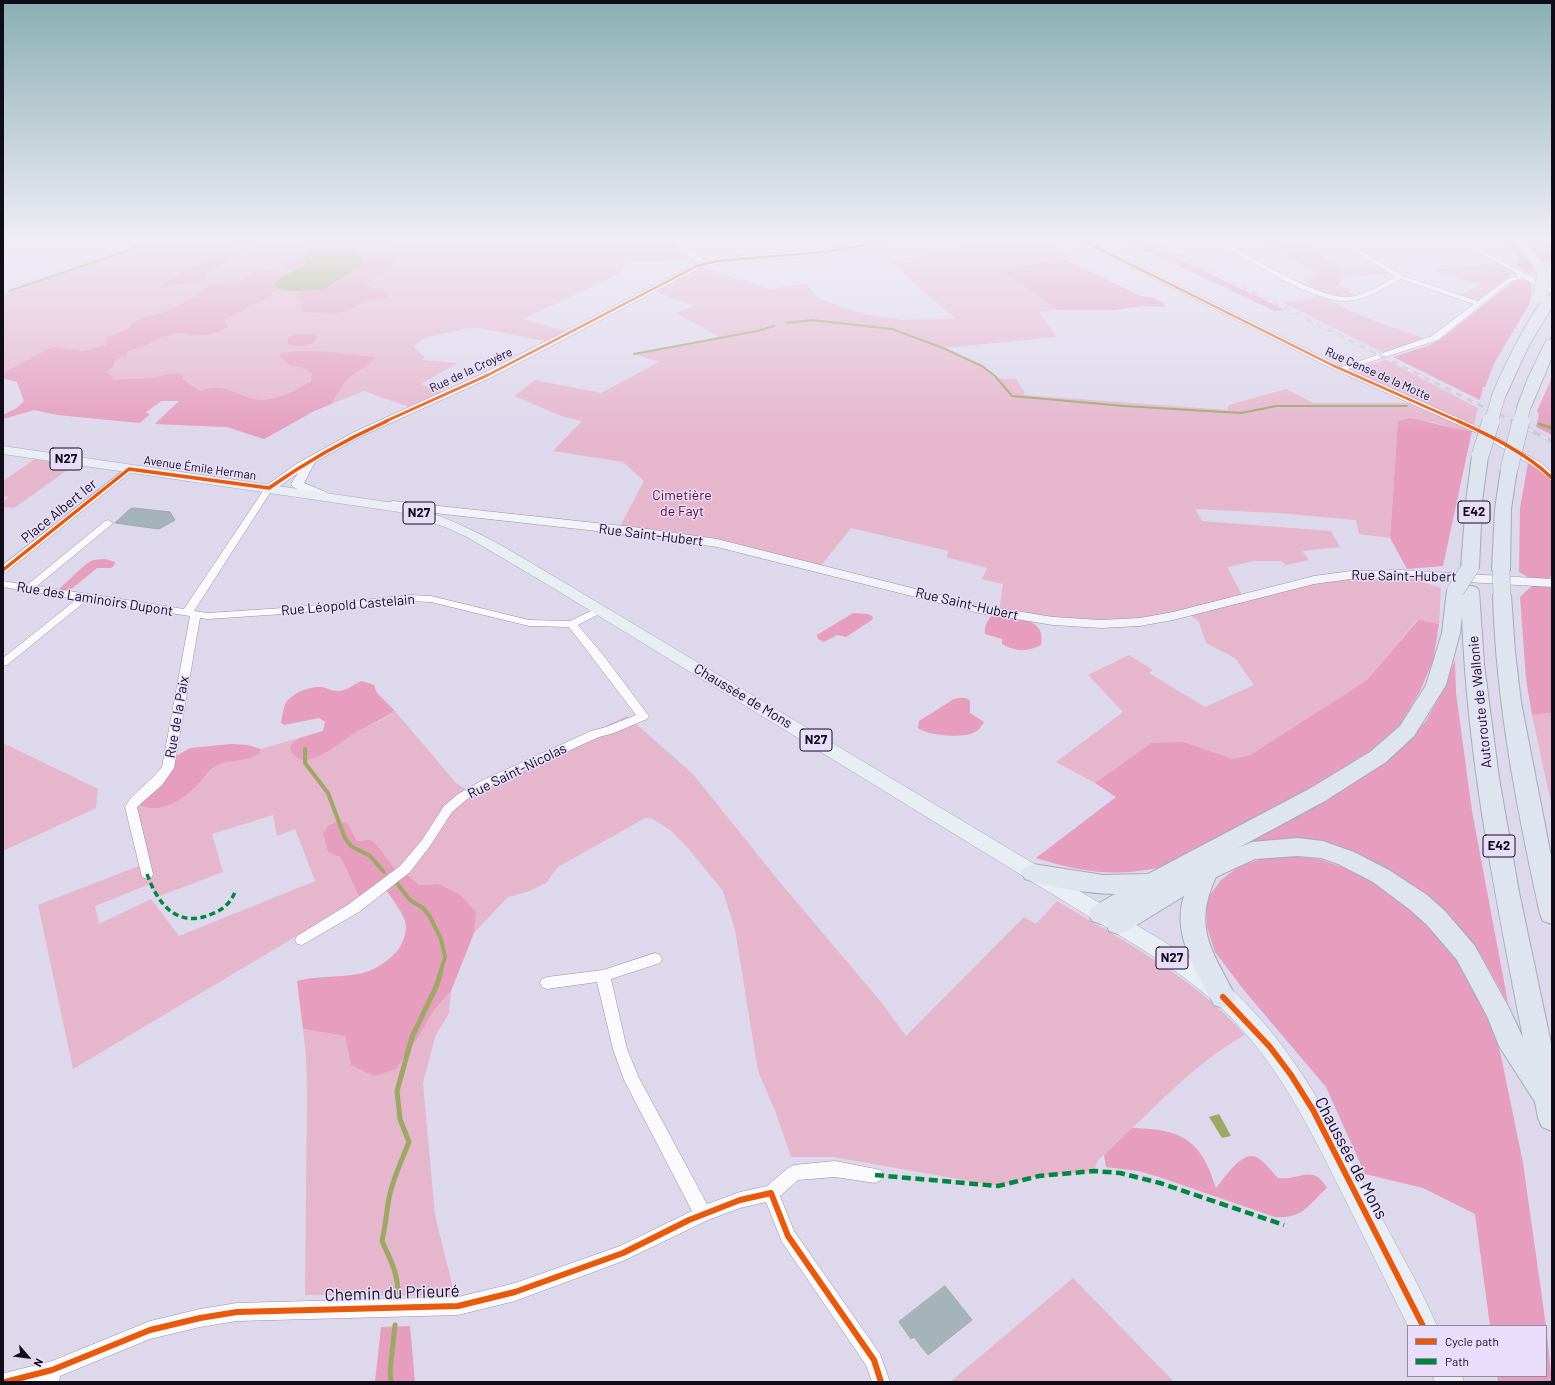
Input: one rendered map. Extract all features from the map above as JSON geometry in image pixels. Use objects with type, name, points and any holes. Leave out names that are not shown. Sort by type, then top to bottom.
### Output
[{"type":"highway","name":"Autoroute de Wallonie","points":[[1544,306],[1509,371],[1499,394],[1480,456],[1474,502],[1470,568],[1463,590],[1474,664],[1483,745],[1498,840],[1550,1108]]},
{"type":"highway","name":"E42","points":[[1552,343],[1535,378],[1524,407],[1509,469],[1503,509],[1501,570],[1507,669],[1519,749],[1537,847],[1552,914]]},
{"type":"highway","points":[[1110,919],[1154,882],[1317,795],[1378,757],[1407,731],[1436,685],[1463,590]]},
{"type":"highway","points":[[1110,919],[1207,871],[1252,852],[1297,847],[1323,850],[1346,858],[1381,876],[1418,902],[1436,918],[1466,953],[1499,1014],[1508,1038],[1550,1108]]},
{"type":"highway","points":[[1207,871],[1194,902],[1193,926],[1196,942],[1223,997]]},
{"type":"highway","points":[[1033,872],[1110,886],[1154,882]]},
{"type":"main road","name":"Avenue Émile Herman","points":[[3,450],[384,504],[436,516],[472,534],[555,583]]},
{"type":"main road","name":"Chaussée de Mons","points":[[555,583],[1033,872]]},
{"type":"main road","name":"N27","points":[[1033,872],[1172,958],[1223,997]]},
{"type":"main road","name":"Chaussée de Mons","points":[[1223,997],[1270,1047],[1291,1075],[1313,1110],[1421,1325]]},
{"type":"street","name":"Rue de la Croyère","points":[[269,488],[317,455],[400,413],[488,374],[622,306]]},
{"type":"street","name":"Rue Cense de la Motte","points":[[1214,306],[1342,369],[1480,431],[1538,465],[1552,478]]},
{"type":"street","points":[[1342,369],[1426,342],[1474,306]]},
{"type":"street","name":"Rue de la Croyère","points":[[317,455],[307,465],[297,484],[322,495]]},
{"type":"street","name":"Place Albert Ier","points":[[3,570],[129,469]]},
{"type":"street","name":"Rue de la Paix","points":[[147,874],[131,807],[134,802],[158,782],[168,768],[191,614],[269,488]]},
{"type":"street","name":"Rue Saint-Hubert","points":[[436,516],[449,520],[469,516],[640,532],[717,543],[979,609],[1060,622],[1114,624],[1160,618],[1314,580],[1351,575],[1400,574],[1552,583]]},
{"type":"street","points":[[469,516],[461,519],[459,524],[460,527],[472,534]]},
{"type":"street","points":[[29,588],[108,522]]},
{"type":"street","points":[[3,560],[14,561]]},
{"type":"street","name":"Rue des Laminoirs Dupont","points":[[3,584],[191,614]]},
{"type":"street","points":[[3,663],[85,597]]},
{"type":"street","name":"Rue Léopold Castelain","points":[[191,614],[208,616],[298,610],[410,598],[431,599],[505,619],[529,623],[572,624],[599,610]]},
{"type":"street","name":"Rue Saint-Nicolas","points":[[302,940],[354,908],[405,869],[426,844],[448,810],[462,797],[485,784],[595,734],[610,730],[643,716],[600,658],[572,624]]},
{"type":"street","points":[[547,983],[603,976],[655,959]]},
{"type":"street","points":[[603,976],[620,1049],[632,1080],[703,1214]]},
{"type":"street","name":"Chemin du Prieuré","points":[[5,1382],[51,1376],[150,1330],[200,1318],[237,1312],[458,1306],[494,1298],[515,1292],[623,1253],[703,1214],[740,1200],[771,1193],[794,1173],[835,1170],[875,1175]]},
{"type":"street","points":[[771,1193],[788,1236],[874,1360],[881,1382]]},
{"type":"green space","points":[[3,306],[552,306],[523,319],[570,332],[551,342],[478,328],[463,329],[424,338],[414,347],[425,357],[422,360],[458,363],[421,384],[447,393],[412,408],[364,391],[314,411],[264,439],[227,427],[155,424],[179,401],[161,401],[145,413],[150,414],[140,423],[58,415],[34,410],[3,419],[3,415],[17,408],[24,401],[17,382],[3,378]]},
{"type":"green space","name":"Cimetière de Fayt","points":[[693,306],[838,306],[863,314],[905,320],[956,319],[940,306],[1052,306],[1058,310],[1039,312],[1056,337],[944,348],[982,366],[995,378],[1016,379],[1024,391],[1024,395],[1227,410],[1229,405],[1286,389],[1313,403],[1415,403],[1472,431],[1454,429],[1433,422],[1398,421],[1390,538],[1359,534],[1356,520],[1278,513],[1195,509],[1202,521],[1331,531],[1340,547],[1302,551],[1309,560],[1286,565],[1281,561],[1254,561],[1227,567],[1244,598],[1314,580],[1400,574],[1441,588],[1439,624],[1417,620],[1367,680],[1250,755],[1233,759],[1151,743],[1095,783],[1056,762],[1123,712],[1088,675],[1129,655],[1153,670],[1149,673],[1205,707],[1254,685],[1235,658],[1206,643],[1199,622],[1188,613],[1127,623],[999,613],[1003,584],[982,579],[987,568],[946,557],[949,551],[851,528],[819,568],[736,547],[618,530],[644,481],[623,462],[553,451],[582,421],[564,417],[514,396],[535,380],[601,393],[659,362],[634,354],[720,337],[676,313]]},
{"type":"green space","points":[[1289,306],[1341,306],[1362,316],[1430,340],[1384,353]]},
{"type":"green space","points":[[1386,360],[1478,408],[1474,425],[1361,375],[1359,371],[1362,367]]},
{"type":"green space","points":[[35,459],[73,466],[14,508],[3,507],[3,501],[9,497],[3,496],[3,481]]},
{"type":"green space","points":[[394,710],[456,783],[467,790],[627,716],[693,774],[778,880],[881,1002],[906,1036],[1024,917],[1036,924],[1057,901],[1132,945],[1180,977],[1225,1014],[1245,1035],[1205,1062],[1168,1093],[1098,1160],[1094,1171],[1039,1176],[998,1186],[833,1157],[791,1157],[776,1113],[758,1071],[735,930],[723,891],[688,848],[670,830],[653,819],[645,818],[558,867],[546,883],[527,892],[508,897],[474,933],[474,928],[438,884],[419,885],[400,868],[397,872],[362,840],[357,841],[348,824],[323,834],[328,852],[341,858],[361,901],[349,905],[73,1069],[38,905],[144,864],[131,807],[202,780],[214,767],[225,761],[247,759],[260,753],[261,749],[299,738],[290,746],[306,760],[320,754],[352,735],[382,720]],"holes":[[[273,815],[277,836],[295,829],[315,881],[179,936],[151,899],[99,924],[95,906],[150,884],[157,897],[223,872],[212,834]]]},
{"type":"green space","points":[[1550,713],[1552,720],[1552,807],[1532,715]]},
{"type":"green space","points":[[3,743],[98,789],[96,808],[3,851]]},
{"type":"green space","points":[[451,991],[449,1013],[435,1037],[423,1083],[435,1215],[455,1296],[305,1295],[307,1092],[306,1056],[303,1029],[345,1036],[351,1065],[383,1057]]},
{"type":"green space","points":[[1073,1278],[1174,1382],[950,1382]]},
{"type":"shaded area","points":[[178,306],[250,306],[243,311],[224,319],[228,327],[215,333],[207,335],[192,335],[179,333],[127,351],[127,355],[115,360],[113,367],[106,372],[113,377],[112,380],[153,378],[180,374],[184,375],[182,379],[200,391],[213,388],[224,389],[256,400],[268,400],[294,391],[311,381],[312,373],[300,367],[290,366],[279,355],[288,352],[312,351],[375,357],[369,364],[352,375],[346,381],[331,404],[314,411],[264,439],[227,427],[155,424],[179,401],[161,401],[145,413],[150,414],[140,423],[58,415],[34,410],[3,419],[3,415],[17,408],[24,401],[17,382],[3,378],[3,373],[54,347],[83,351],[106,345],[107,338],[130,328],[131,324],[136,320],[169,311]]},
{"type":"shaded area","points":[[302,306],[357,306],[348,311],[334,314],[306,312],[299,309]]},
{"type":"shaded area","points":[[1052,306],[1165,306],[1165,307],[1143,306],[1116,310],[1058,310]]},
{"type":"shaded area","points":[[1263,306],[1276,306],[1285,310],[1275,311]]},
{"type":"shaded area","points":[[1483,306],[1528,306],[1495,362],[1485,387],[1483,387],[1480,400],[1393,357],[1430,345],[1441,339]]},
{"type":"shaded area","points":[[297,334],[314,334],[317,337],[314,342],[305,346],[288,345],[288,338]]},
{"type":"shaded area","points":[[1552,377],[1552,435],[1536,427],[1539,414],[1537,411]]},
{"type":"shaded area","points":[[1410,418],[1456,429],[1472,431],[1443,566],[1407,569],[1390,538],[1398,421]]},
{"type":"shaded area","points":[[1528,463],[1552,480],[1552,576],[1545,580],[1552,586],[1552,720],[1550,713],[1532,715],[1526,679],[1520,597],[1536,582],[1519,572],[1520,508]]},
{"type":"shaded area","points":[[105,559],[115,562],[114,566],[111,568],[97,568],[69,591],[58,590],[86,564],[93,560]]},
{"type":"shaded area","points":[[853,613],[868,614],[873,617],[872,620],[846,637],[837,635],[824,642],[818,639],[817,635]]},
{"type":"shaded area","points":[[993,615],[1019,618],[1034,624],[1039,628],[1041,645],[1031,649],[1017,650],[1002,644],[1002,639],[985,634],[986,623]]},
{"type":"shaded area","points":[[1418,620],[1439,624],[1433,661],[1420,691],[1400,725],[1370,751],[1309,789],[1158,868],[1141,871],[1096,872],[1068,867],[1036,858],[1116,797],[1095,783],[1151,743],[1183,742],[1233,759],[1250,755],[1367,680]]},
{"type":"shaded area","points":[[1455,660],[1456,693],[1472,811],[1508,1003],[1481,955],[1461,930],[1399,877],[1265,843],[1237,847],[1344,788],[1402,748],[1426,721],[1444,688]]},
{"type":"shaded area","points":[[362,681],[374,685],[377,693],[394,710],[387,716],[358,731],[321,755],[307,760],[300,760],[296,757],[290,746],[299,738],[323,731],[325,722],[319,718],[284,725],[281,723],[285,705],[291,697],[306,689],[317,687],[322,687],[333,691],[341,691]]},
{"type":"shaded area","points":[[966,698],[970,701],[970,713],[984,722],[976,731],[968,735],[953,736],[929,733],[918,728],[919,721],[954,699]]},
{"type":"shaded area","points":[[231,744],[248,745],[261,749],[260,753],[250,758],[223,763],[214,767],[187,795],[170,805],[152,808],[134,802],[176,756],[190,748]]},
{"type":"shaded area","points":[[338,821],[348,824],[357,841],[370,840],[375,843],[396,871],[400,868],[419,885],[438,884],[459,894],[476,912],[474,933],[451,991],[433,1011],[417,1039],[396,1069],[374,1076],[351,1065],[345,1036],[303,1029],[297,981],[363,973],[374,969],[398,950],[402,944],[405,932],[405,921],[383,885],[361,901],[341,858],[328,852],[323,834],[328,826]]},
{"type":"shaded area","points":[[1289,856],[1319,859],[1378,880],[1447,938],[1491,1018],[1501,1056],[1523,1163],[1546,1325],[1490,1325],[1475,1214],[1423,1188],[1365,1174],[1326,1087],[1243,989],[1215,952],[1207,927],[1207,899],[1221,880],[1240,866],[1261,859]]},
{"type":"shaded area","points":[[1219,1114],[1231,1136],[1222,1138],[1209,1117]]},
{"type":"shaded area","points":[[1132,1128],[1166,1131],[1176,1134],[1194,1145],[1201,1154],[1216,1188],[1234,1166],[1246,1157],[1252,1156],[1261,1160],[1278,1178],[1306,1175],[1317,1176],[1327,1188],[1310,1205],[1299,1213],[1292,1216],[1275,1217],[1159,1177],[1138,1171],[1106,1167],[1104,1155]]},
{"type":"shaded area","points":[[410,1326],[415,1382],[375,1382],[381,1327]]},
{"type":"shaded area","points":[[1547,1335],[1552,1382],[1498,1382],[1497,1377],[1547,1377]]},
{"type":"building","points":[[134,508],[170,512],[175,520],[159,529],[115,523],[130,509]]},
{"type":"building","points":[[945,1286],[972,1320],[928,1355],[914,1337],[911,1339],[899,1322]]},
{"type":"waterway","points":[[786,323],[812,320],[892,329],[943,348],[982,366],[995,376],[1012,396],[1124,406],[1241,413],[1276,406],[1407,406]]},
{"type":"waterway","points":[[634,354],[757,331],[774,326]]},
{"type":"waterway","points":[[1539,424],[1552,428]]},
{"type":"waterway","points":[[305,749],[305,763],[328,793],[345,838],[351,846],[370,856],[384,872]]},
{"type":"waterway","points":[[395,881],[410,900],[423,908],[430,917],[441,939],[445,957],[440,973]]},
{"type":"waterway","points":[[398,1293],[397,1279],[391,1260],[382,1241],[391,1188],[409,1142],[400,1119],[397,1091],[412,1037],[436,987],[441,972]]},
{"type":"waterway","points":[[391,1382],[390,1371],[395,1325]]},
{"type":"railway","points":[[1280,306],[1514,422]]},
{"type":"railway","points":[[1514,422],[1552,441]]},
{"type":"marked path","points":[[147,874],[154,891],[161,902],[175,915],[182,918],[200,918],[219,911],[232,899],[235,892]]},
{"type":"marked path","points":[[875,1175],[998,1186],[1039,1176],[1094,1171],[1120,1173],[1160,1183],[1284,1225]]},
{"type":"cycle path","points":[[3,570],[129,469],[269,488],[300,466],[358,434],[488,375],[621,306]]},
{"type":"cycle path","points":[[1213,306],[1332,365],[1480,431],[1538,465],[1552,478]]},
{"type":"cycle path","points":[[1223,997],[1270,1047],[1291,1075],[1313,1110],[1422,1325]]},
{"type":"cycle path","points":[[5,1382],[52,1370],[150,1330],[200,1318],[237,1312],[458,1306],[515,1292],[623,1253],[689,1220],[740,1200],[771,1193],[788,1236],[874,1360],[881,1382]]}]
